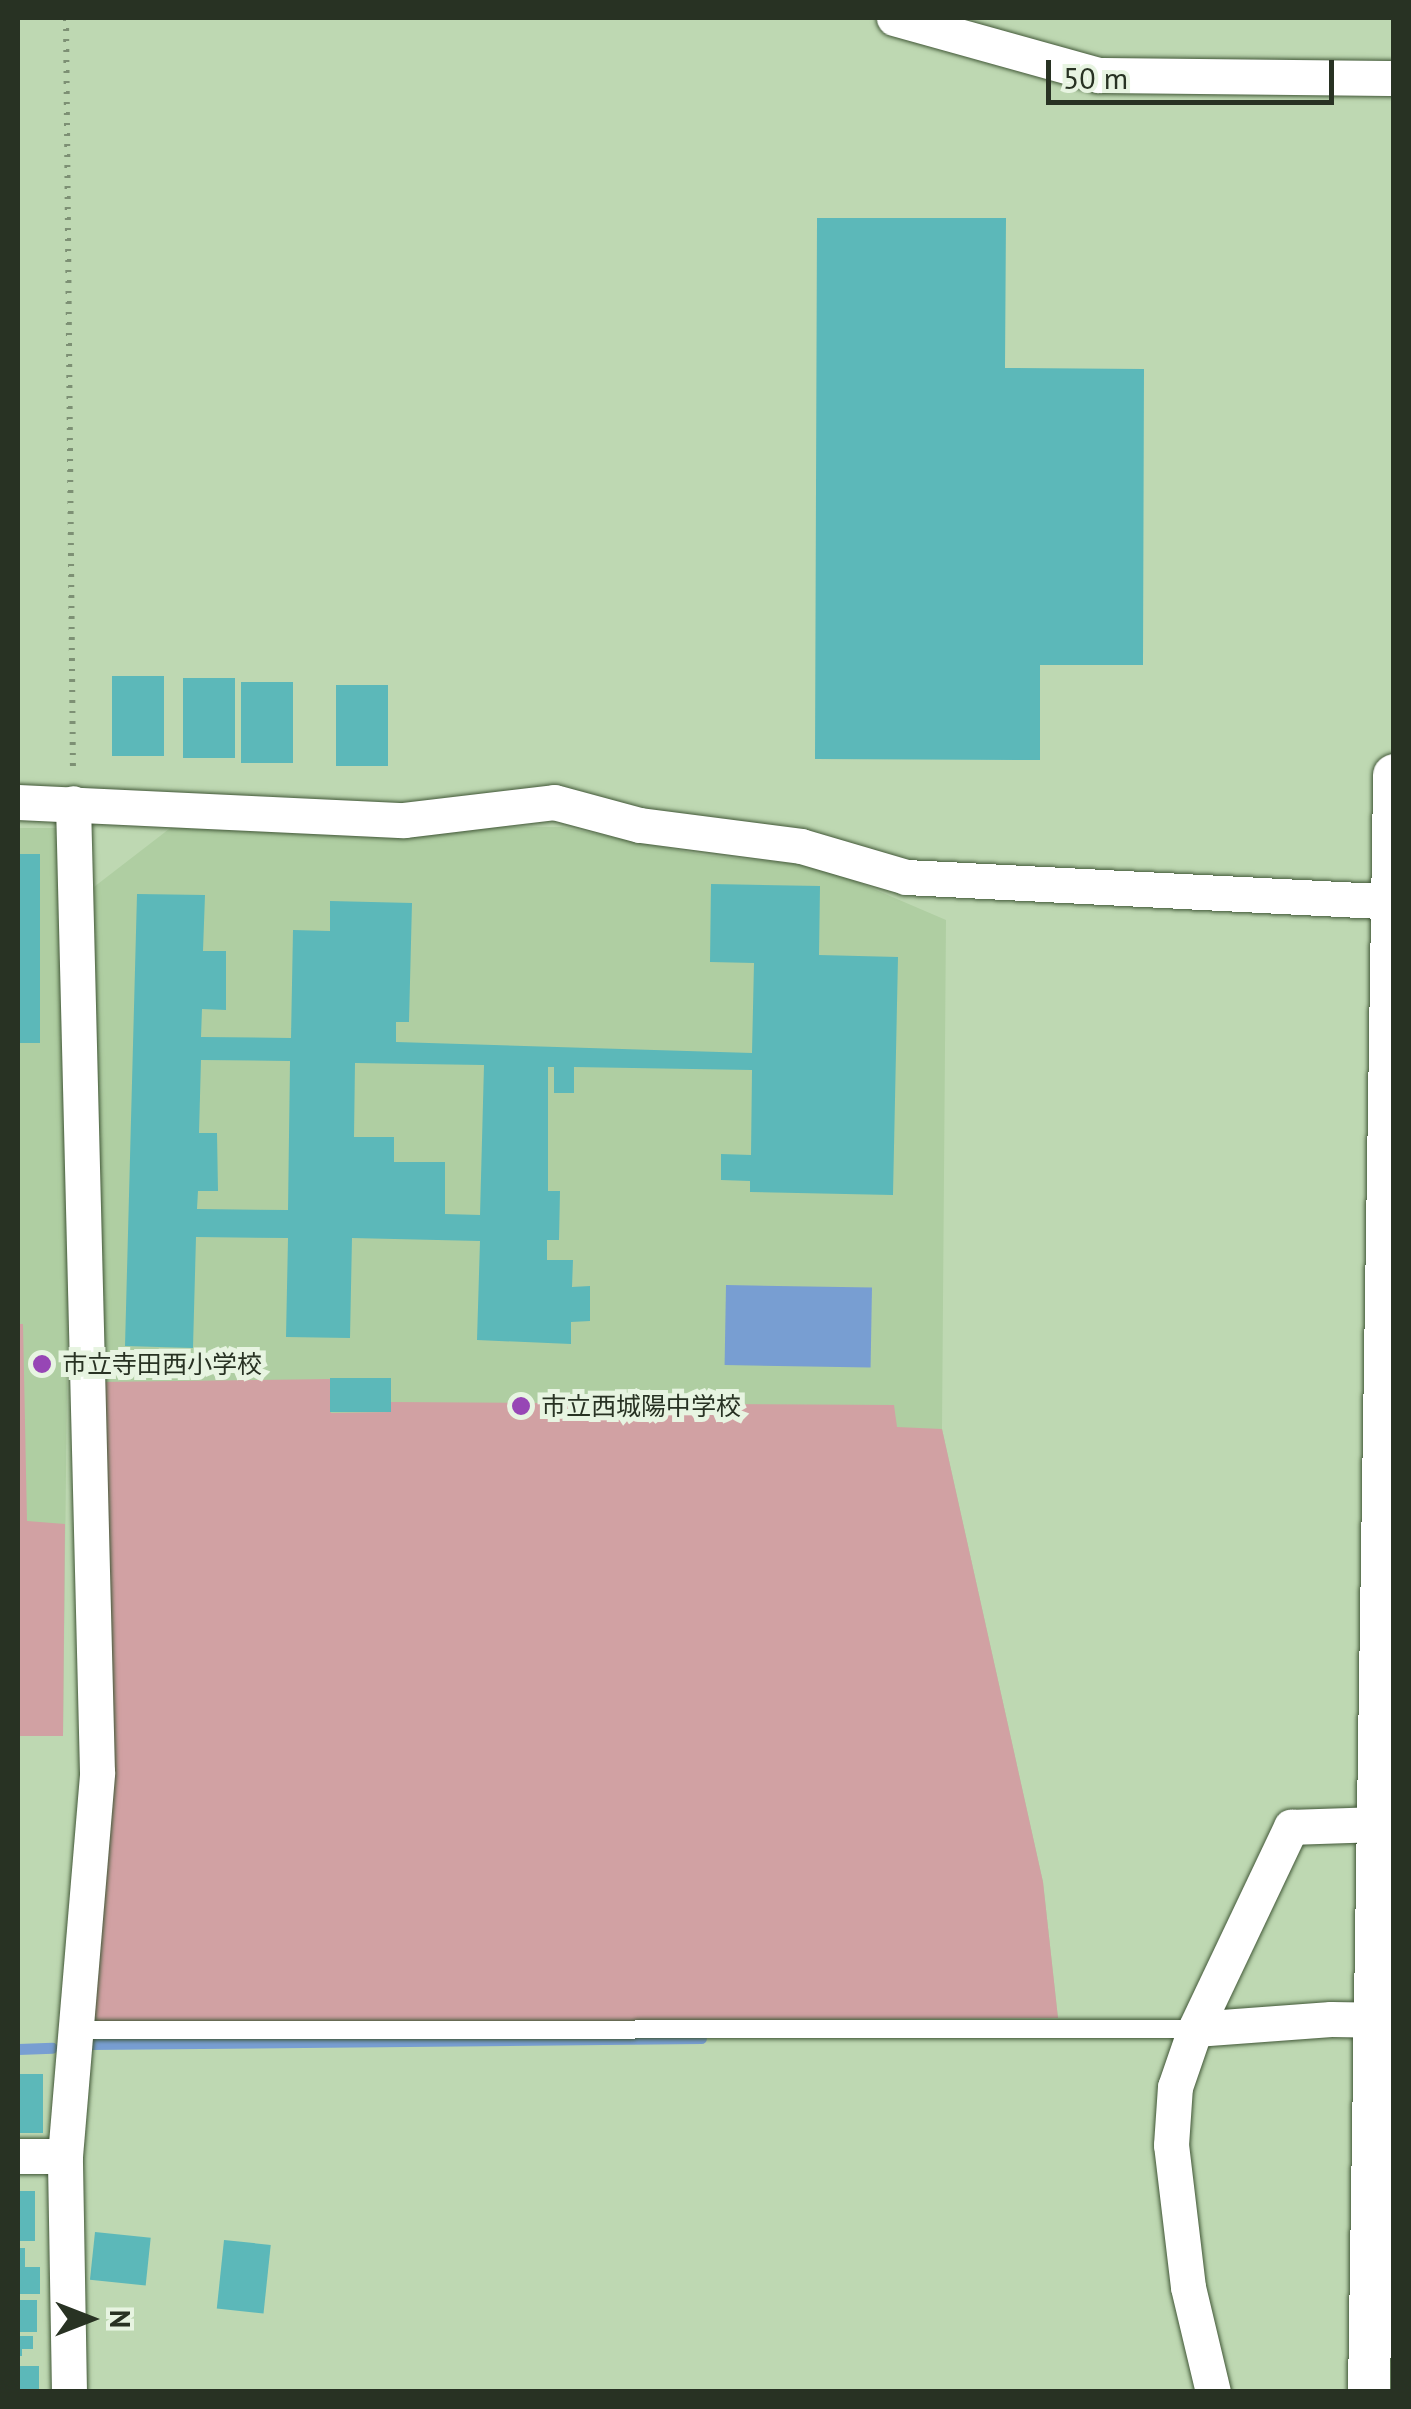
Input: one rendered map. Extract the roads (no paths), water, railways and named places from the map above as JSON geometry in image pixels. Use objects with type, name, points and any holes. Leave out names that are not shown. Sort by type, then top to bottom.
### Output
[{"type":"street","points":[[894,18],[1098,75],[1394,78]]},
{"type":"street","points":[[1369,2392],[1384,2020],[1377,1824],[1394,774]]},
{"type":"street","points":[[18,802],[404,820],[554,802],[640,825],[802,846],[906,877],[1392,902]]},
{"type":"street","points":[[68,2392],[66,2156],[97,1772],[73,803]]},
{"type":"street","points":[[1213,2392],[1188,2287],[1171,2145],[1175,2088],[1196,2029],[1292,1826],[1377,1824]]},
{"type":"street","points":[[1196,2029],[1384,2020]]},
{"type":"street","points":[[18,2156],[66,2156]]},
{"type":"lane","points":[[78,2030],[1196,2029]]},
{"type":"water","points":[[726,1285],[872,1288],[871,1368],[725,1365]]},
{"type":"waterway","points":[[90,2044],[701,2038]]},
{"type":"waterway","points":[[18,2049],[52,2048]]},
{"type":"place","name":"市立寺田西小学校","points":[[42,1364]]},
{"type":"place","name":"市立西城陽中学校","points":[[521,1406]]}]
